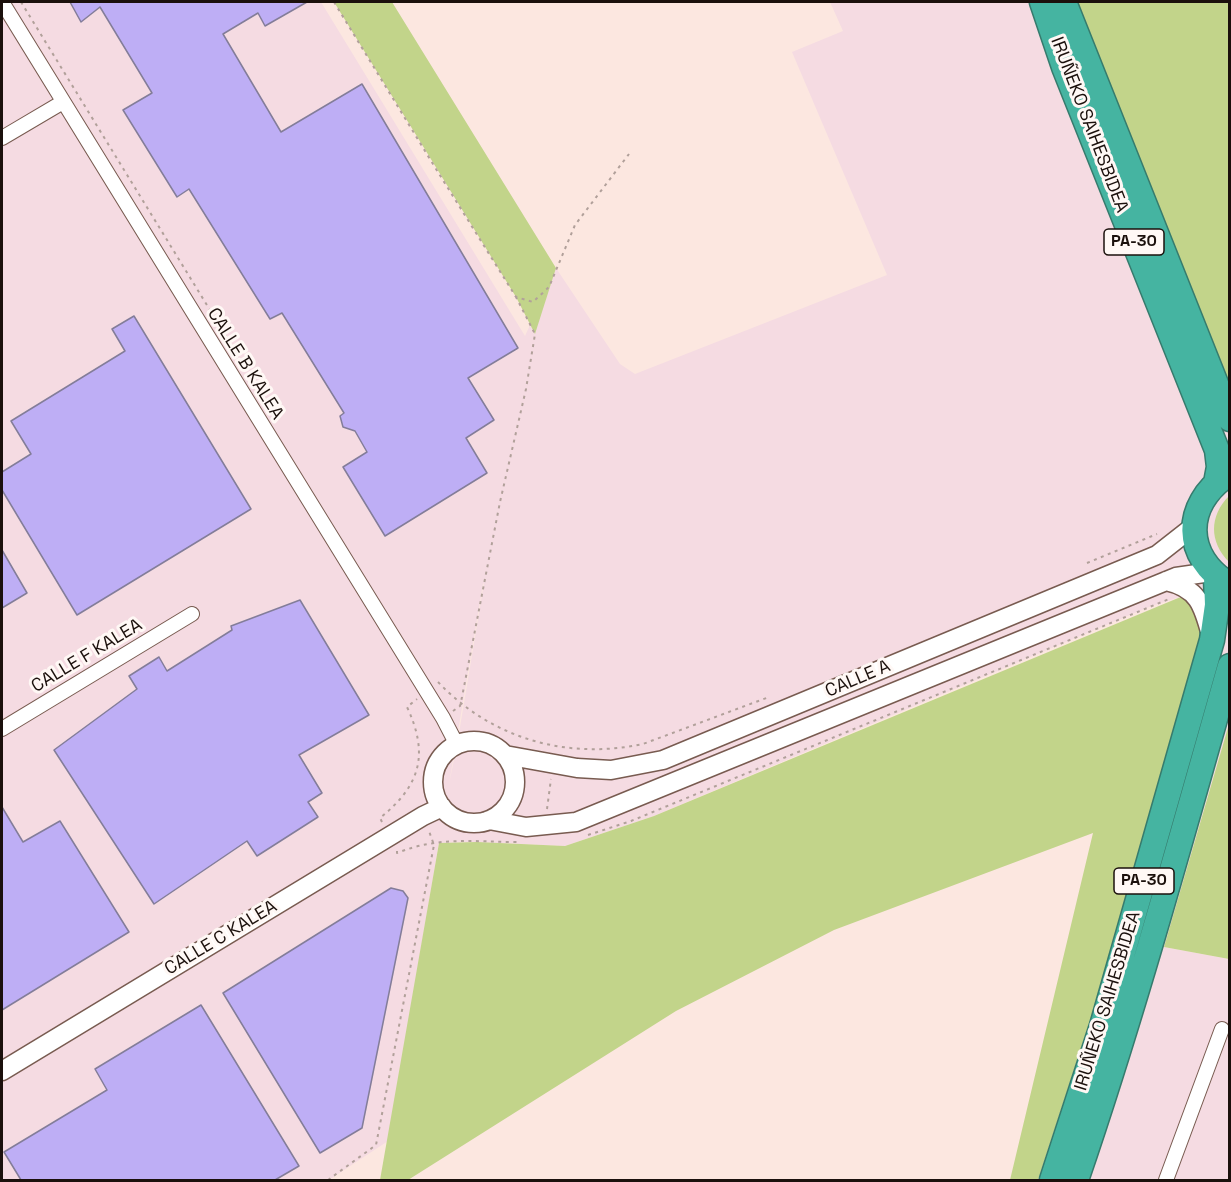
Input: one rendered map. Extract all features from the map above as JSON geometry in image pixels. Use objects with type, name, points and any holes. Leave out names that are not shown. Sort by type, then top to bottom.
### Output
[{"type":"highway","name":"IRUÑEKO SAIHESBIDEA","points":[[1042,2],[1065,67],[1217,450],[1223,479]]},
{"type":"highway","name":"IRUÑEKO SAIHESBIDEA","points":[[1064,2],[1230,419]]},
{"type":"highway","name":"PA-30","points":[[1219,578],[1202,559],[1196,543],[1194,526],[1197,510],[1205,496],[1223,479]]},
{"type":"highway","name":"IRUÑEKO SAIHESBIDEA","points":[[1052,1180],[1102,1026],[1212,640],[1219,578]]},
{"type":"highway","name":"IRUÑEKO SAIHESBIDEA","points":[[1076,1180],[1108,1087],[1230,666]]},
{"type":"street","name":"CALLE B KALEA","points":[[2,2],[443,718],[457,745]]},
{"type":"street","points":[[2,138],[63,102]]},
{"type":"street","name":"CALLE A","points":[[505,755],[577,768],[611,770],[663,760],[1157,555],[1194,526]]},
{"type":"street","name":"CALLE A","points":[[489,820],[526,827],[576,822],[1176,577],[1219,578]]},
{"type":"street","points":[[1166,581],[1180,584],[1193,592],[1206,616],[1212,640]]},
{"type":"street","name":"CALLE F KALEA","points":[[2,729],[192,614]]},
{"type":"street","points":[[467,742],[488,744],[505,755],[514,775],[512,797],[507,807],[499,815],[481,823],[463,822],[448,814],[442,807],[434,788],[434,778],[441,758],[457,745],[467,742]]},
{"type":"street","name":"CALLE C KALEA","points":[[2,1071],[423,816],[442,807]]},
{"type":"street","points":[[1088,1180],[1124,1071],[1139,983]]},
{"type":"street","points":[[1167,1180],[1222,1029]]},
{"type":"path","points":[[21,2],[277,421]]},
{"type":"path","points":[[334,2],[516,297],[535,334],[526,389],[500,502],[460,704],[443,718]]},
{"type":"path","points":[[516,297],[533,302],[549,287],[575,225],[629,154]]},
{"type":"path","points":[[1087,563],[1159,533]]},
{"type":"path","points":[[433,676],[460,704],[497,727],[526,739],[556,747],[580,750],[624,748],[661,738],[769,697]]},
{"type":"path","points":[[389,837],[381,818],[407,791],[419,763],[417,733],[406,706],[439,683]]},
{"type":"path","points":[[545,826],[553,764]]},
{"type":"path","points":[[328,1180],[376,1145],[434,845],[423,816]]},
{"type":"shaded area","points":[[2,2],[321,2],[525,336],[556,268],[620,364],[635,374],[887,275],[792,52],[843,31],[830,2],[1077,2],[1229,388],[1229,724],[1164,947],[1229,959],[1229,1180],[1038,1180],[1117,938],[1201,643],[1196,611],[1183,596],[1149,607],[654,816],[565,846],[477,842],[439,843],[388,1141],[329,1180],[2,1180]],"holes":[[[484,583],[457,745],[449,784]]]},
{"type":"green space","points":[[334,2],[392,2],[556,268],[535,334],[516,297]]},
{"type":"green space","points":[[1077,2],[1229,2],[1229,388]]},
{"type":"green space","points":[[1229,496],[1229,562],[1218,546],[1214,529],[1218,512]]},
{"type":"green space","points":[[1183,596],[1196,611],[1202,643],[1117,938],[1038,1180],[1010,1180],[1093,833],[834,930],[676,1011],[408,1180],[380,1180],[439,843],[477,842],[565,846],[654,816]]},
{"type":"green space","points":[[1229,724],[1229,959],[1164,947]]},
{"type":"building","points":[[70,2],[307,2],[265,26],[258,13],[223,34],[281,132],[362,84],[518,348],[468,378],[494,420],[466,438],[487,473],[385,536],[343,467],[367,452],[355,431],[343,427],[340,416],[344,413],[282,313],[270,319],[189,189],[177,197],[123,110],[152,93],[100,7],[81,22]]},
{"type":"building","points":[[134,316],[251,509],[77,615],[2,490],[2,472],[31,454],[11,421],[125,351],[112,329]]},
{"type":"building","points":[[2,550],[27,593],[2,608]]},
{"type":"building","points":[[300,600],[369,715],[299,755],[322,793],[308,802],[318,817],[257,856],[247,841],[154,904],[54,750],[137,689],[129,676],[159,657],[167,671],[232,630],[231,626]]},
{"type":"building","points":[[2,807],[23,842],[60,821],[129,932],[2,1010]]},
{"type":"building","points":[[391,888],[403,891],[408,898],[362,1128],[320,1153],[223,993]]},
{"type":"building","points":[[201,1005],[299,1166],[275,1180],[21,1180],[4,1152],[107,1090],[95,1069]]}]
